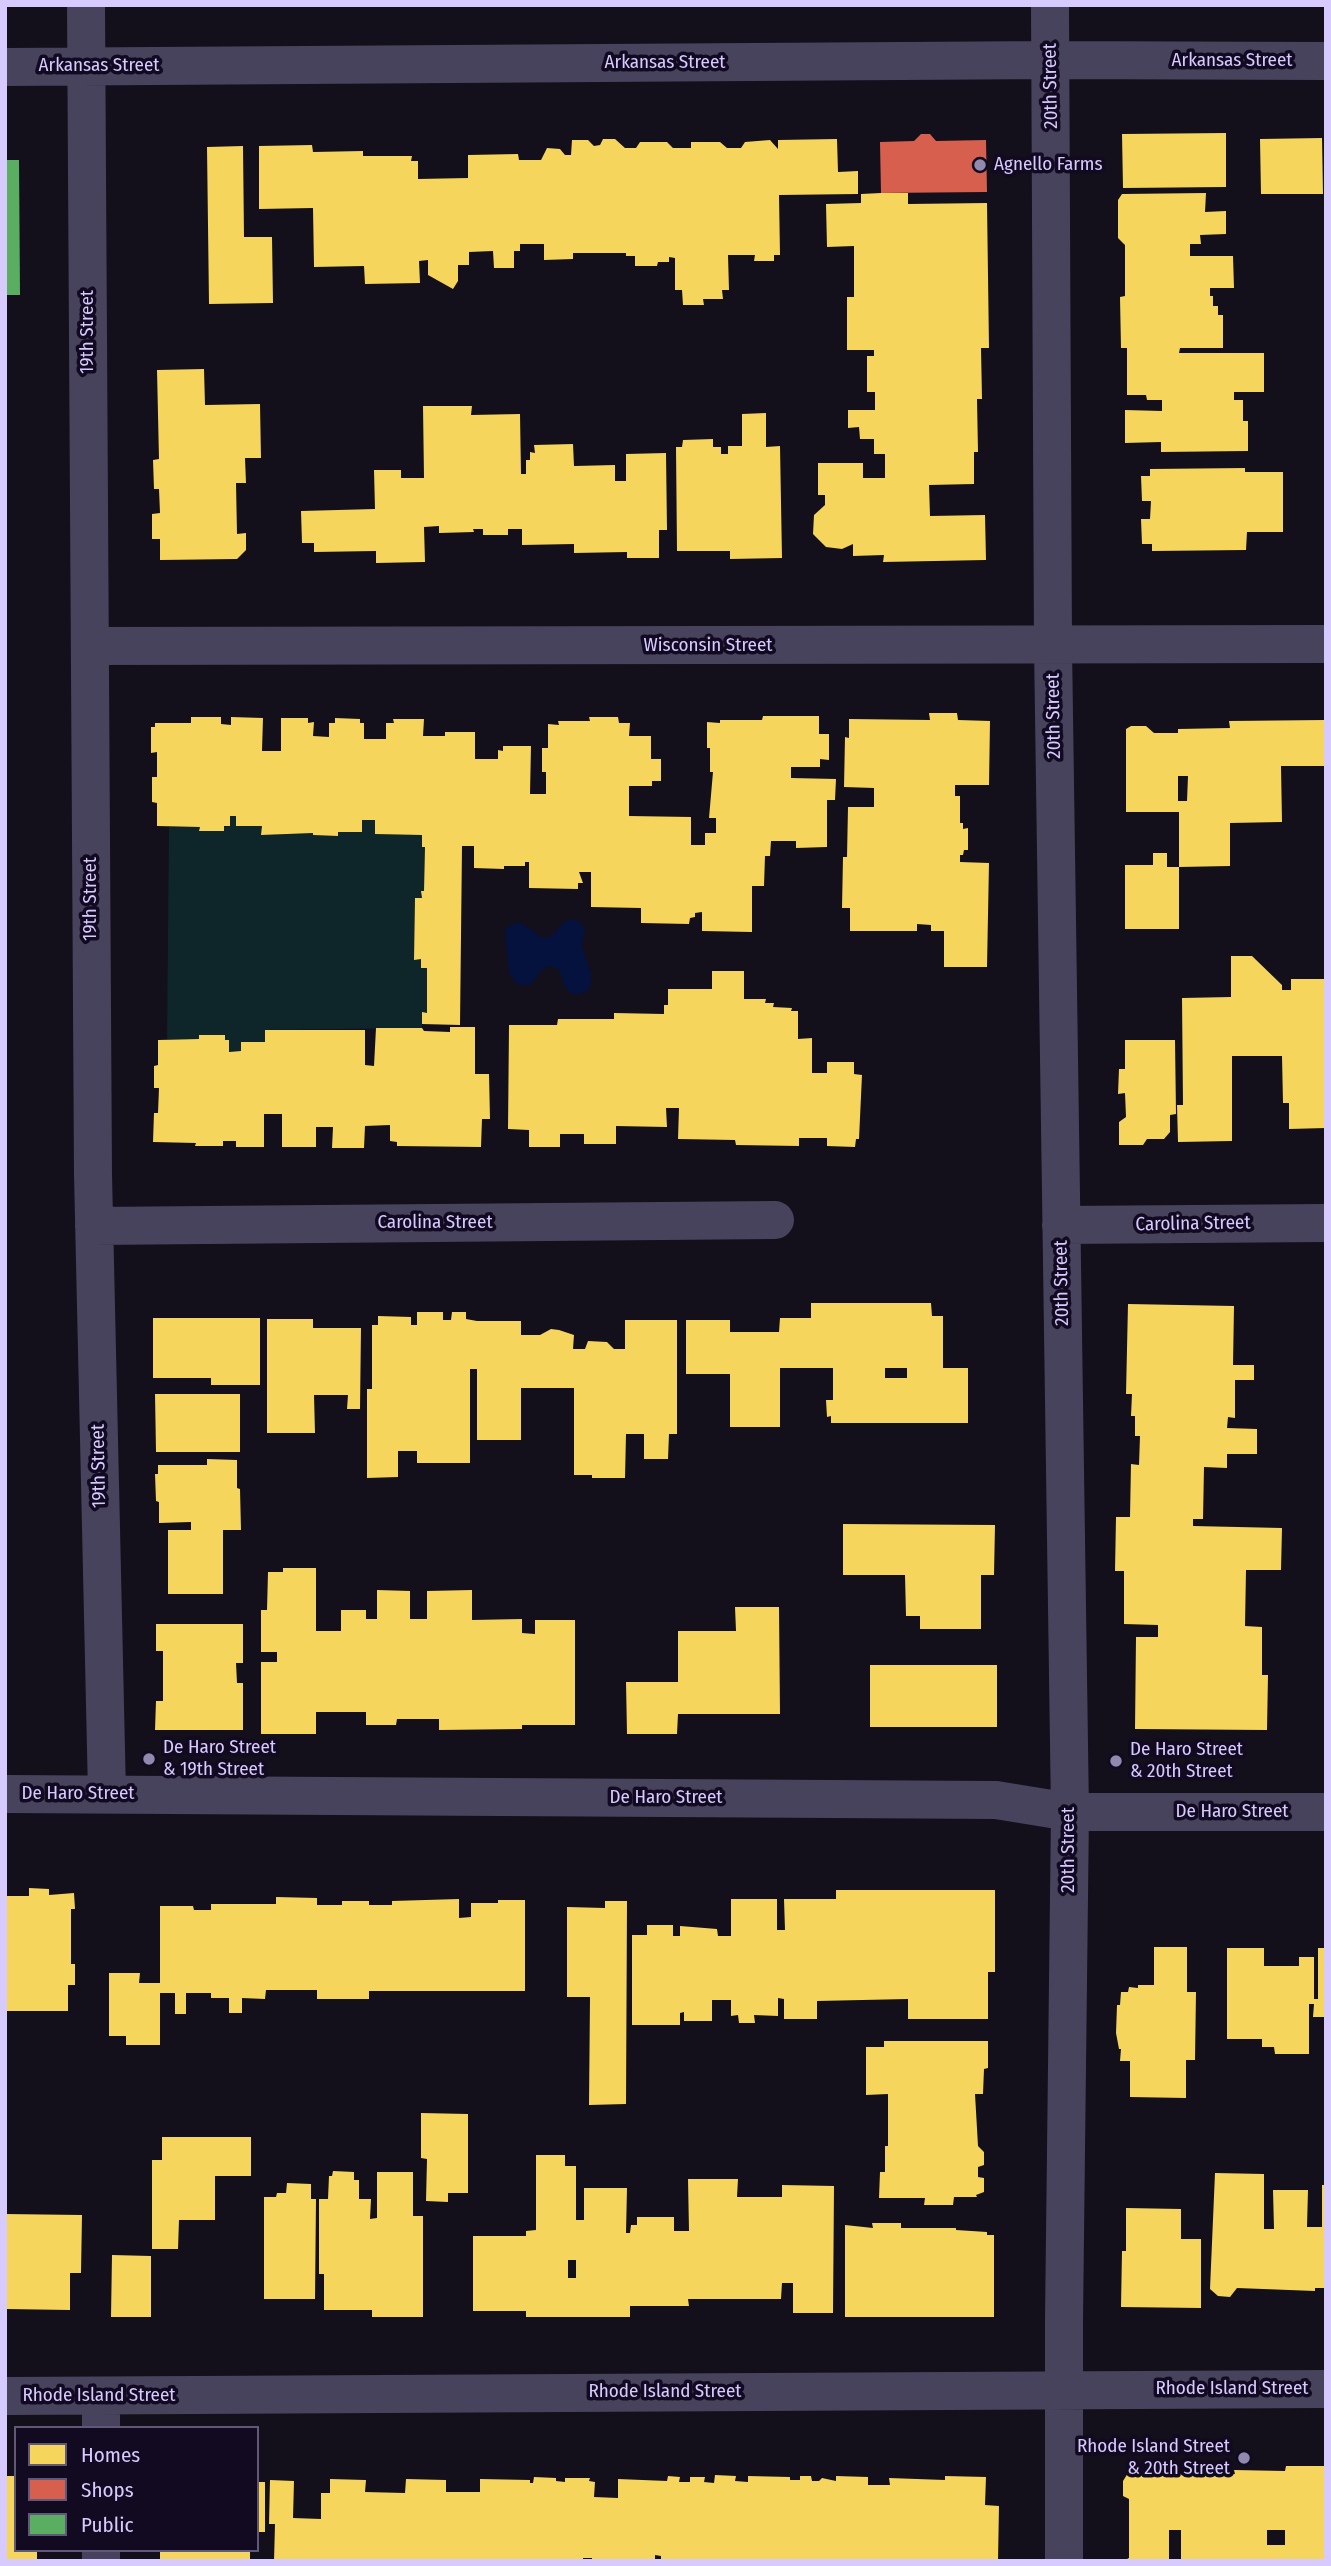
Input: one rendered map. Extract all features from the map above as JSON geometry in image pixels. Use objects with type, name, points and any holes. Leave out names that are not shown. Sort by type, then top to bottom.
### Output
[{"type":"street","name":"19th Street","points":[[86,5],[94,1226],[107,1794]]},
{"type":"street","name":"20th Street","points":[[1050,5],[1053,646],[1070,1812],[1063,2390],[1064,2561]]},
{"type":"street","name":"Arkansas Street","points":[[5,67],[1051,60],[1326,61]]},
{"type":"street","name":"Wisconsin Street","points":[[90,646],[1326,644]]},
{"type":"street","name":"Carolina Street","points":[[94,1226],[775,1220]]},
{"type":"street","name":"Carolina Street","points":[[1061,1225],[1326,1223]]},
{"type":"street","name":"De Haro Street","points":[[5,1794],[996,1800],[1070,1812],[1326,1812]]},
{"type":"street","name":"Rhode Island Street","points":[[5,2396],[101,2412],[1063,2390],[1326,2389]]},
{"type":"green space","points":[[230,816],[236,816],[236,826],[262,826],[262,835],[313,833],[338,836],[338,832],[362,832],[362,820],[375,820],[375,834],[422,835],[425,847],[424,891],[421,891],[422,898],[415,899],[414,959],[421,959],[427,968],[427,1013],[422,1013],[422,1028],[265,1030],[265,1042],[241,1042],[241,1051],[229,1052],[229,1040],[225,1040],[225,1035],[200,1035],[199,1039],[167,1039],[169,827],[200,827],[199,830],[230,826]]},
{"type":"shaded area","points":[[575,919],[585,928],[582,946],[592,977],[589,989],[581,994],[572,994],[565,987],[559,970],[551,966],[543,969],[531,985],[518,985],[509,973],[505,933],[507,927],[518,922],[546,938],[565,921]]},
{"type":"building: Homes","points":[[1226,133],[1226,187],[1123,188],[1122,134]]},
{"type":"building: Homes","points":[[1322,138],[1323,194],[1261,194],[1260,139]]},
{"type":"building: Homes","points":[[603,139],[615,139],[625,148],[636,148],[640,142],[667,142],[673,148],[691,148],[691,142],[720,142],[727,148],[741,148],[745,142],[770,140],[778,149],[778,140],[837,139],[838,172],[858,171],[858,194],[779,195],[780,255],[774,255],[774,261],[754,261],[755,255],[728,255],[729,290],[722,290],[723,299],[703,299],[704,305],[683,305],[682,290],[675,290],[675,258],[669,257],[669,262],[658,262],[657,266],[635,266],[635,256],[626,256],[626,253],[573,253],[573,259],[544,260],[544,244],[520,244],[520,251],[514,251],[514,268],[494,268],[493,251],[469,252],[469,265],[458,265],[458,281],[453,289],[428,275],[428,260],[419,261],[420,283],[365,284],[364,266],[314,267],[313,208],[259,209],[259,146],[312,145],[313,152],[363,151],[363,156],[412,156],[411,161],[418,161],[418,179],[468,178],[468,155],[518,154],[519,160],[541,160],[547,148],[560,149],[565,155],[571,155],[572,140],[588,140],[594,146],[600,145]]},
{"type":"building: Homes","points":[[243,146],[244,237],[272,237],[273,303],[209,304],[207,147]]},
{"type":"building: Homes","points":[[908,193],[908,204],[987,203],[989,348],[981,348],[982,399],[977,399],[978,452],[974,452],[974,484],[929,485],[930,516],[985,515],[986,560],[883,562],[884,555],[853,556],[853,544],[842,549],[826,547],[813,534],[814,515],[825,505],[825,495],[818,495],[818,463],[863,463],[863,478],[885,478],[885,454],[874,454],[874,439],[860,439],[859,427],[848,428],[848,410],[875,410],[875,392],[867,392],[867,356],[874,356],[874,350],[847,350],[847,297],[854,297],[854,246],[827,247],[826,204],[861,203],[861,194]]},
{"type":"building: Homes","points":[[1206,193],[1205,212],[1226,211],[1226,234],[1200,235],[1201,244],[1190,244],[1190,256],[1233,256],[1234,288],[1210,288],[1213,306],[1218,306],[1218,315],[1223,315],[1223,348],[1180,348],[1179,353],[1264,353],[1264,392],[1234,392],[1234,400],[1243,400],[1243,421],[1248,421],[1248,451],[1161,452],[1161,442],[1125,443],[1125,410],[1162,411],[1162,400],[1147,400],[1146,395],[1127,395],[1127,348],[1121,348],[1120,297],[1125,296],[1125,245],[1118,238],[1118,200],[1122,194]]},
{"type":"building: Homes","points":[[204,369],[205,405],[260,404],[261,458],[245,458],[246,483],[236,483],[237,534],[246,533],[246,550],[237,559],[160,560],[160,539],[152,539],[152,514],[160,513],[159,489],[154,489],[153,460],[159,459],[157,370]]},
{"type":"building: Homes","points":[[423,406],[472,406],[471,415],[520,414],[521,474],[526,474],[526,460],[530,460],[530,452],[535,453],[534,445],[573,444],[574,466],[615,465],[615,481],[626,481],[626,454],[666,453],[667,530],[659,530],[659,558],[627,558],[627,552],[574,553],[574,544],[522,545],[522,529],[508,529],[508,535],[483,535],[483,529],[473,529],[474,532],[439,533],[439,526],[424,527],[425,562],[376,563],[376,551],[314,552],[314,543],[302,543],[301,511],[375,509],[374,470],[401,470],[401,478],[424,478]]},
{"type":"building: Homes","points":[[766,413],[766,447],[780,446],[782,558],[730,559],[730,551],[677,551],[676,447],[682,447],[683,440],[713,439],[713,447],[721,447],[721,454],[728,454],[728,446],[742,446],[742,414]]},
{"type":"building: Homes","points":[[1245,468],[1245,472],[1283,472],[1283,532],[1247,532],[1246,550],[1152,551],[1152,544],[1142,544],[1141,519],[1150,519],[1151,501],[1142,501],[1141,476],[1150,476],[1150,469]]},
{"type":"building: Homes","points":[[929,713],[957,713],[958,720],[990,721],[989,785],[955,785],[955,796],[960,796],[960,823],[963,823],[963,829],[968,828],[968,850],[964,850],[963,855],[960,855],[960,862],[989,863],[987,967],[944,967],[944,931],[931,931],[931,925],[917,924],[917,931],[850,931],[850,908],[842,908],[848,807],[874,807],[874,788],[844,787],[845,737],[849,738],[849,719],[930,720]]},
{"type":"building: Homes","points":[[763,716],[819,716],[819,734],[829,734],[829,760],[820,759],[820,767],[791,767],[791,778],[836,779],[835,800],[827,800],[827,847],[796,848],[796,841],[771,841],[770,856],[765,856],[764,886],[752,886],[752,932],[702,931],[702,912],[695,913],[689,924],[641,923],[641,908],[591,907],[591,872],[579,872],[583,883],[578,883],[578,889],[529,888],[529,862],[525,862],[525,866],[504,866],[504,869],[474,868],[474,846],[462,846],[460,1025],[422,1024],[422,1012],[427,1013],[427,968],[421,968],[421,959],[414,960],[415,898],[422,898],[421,891],[424,891],[425,847],[422,847],[422,835],[375,834],[375,820],[362,820],[362,832],[338,832],[338,836],[313,833],[261,835],[262,826],[236,826],[236,816],[230,816],[230,826],[224,826],[224,831],[199,831],[200,827],[157,826],[157,803],[152,802],[152,777],[157,777],[157,752],[151,753],[151,727],[155,727],[155,723],[191,723],[191,717],[221,717],[221,724],[231,725],[231,717],[263,718],[262,751],[281,751],[281,718],[308,718],[308,723],[314,722],[313,736],[329,737],[329,723],[335,723],[335,718],[360,719],[360,723],[364,723],[364,739],[386,739],[386,723],[394,723],[393,719],[424,719],[423,736],[445,736],[445,732],[475,732],[475,759],[498,759],[498,750],[503,751],[503,746],[531,746],[530,794],[546,794],[542,748],[548,748],[548,724],[559,725],[558,721],[590,721],[589,717],[618,717],[619,723],[630,723],[629,736],[651,736],[651,759],[661,759],[661,781],[652,781],[652,786],[629,786],[629,816],[691,817],[691,845],[705,845],[705,833],[716,833],[716,818],[709,818],[713,772],[710,772],[710,748],[707,748],[707,722],[762,720]]},
{"type":"building: Homes","points":[[1325,720],[1325,766],[1281,766],[1282,822],[1230,823],[1230,866],[1179,867],[1179,812],[1126,812],[1126,729],[1131,726],[1146,726],[1154,733],[1178,733],[1178,729],[1230,728],[1229,721]],"holes":[[[1178,776],[1188,776],[1187,801],[1178,801]]]},
{"type":"building: Homes","points":[[1153,853],[1167,853],[1167,867],[1179,867],[1179,929],[1125,929],[1125,865],[1153,865]]},
{"type":"building: Homes","points":[[1231,956],[1252,956],[1282,985],[1282,990],[1291,990],[1291,979],[1326,979],[1326,1128],[1289,1129],[1289,1103],[1283,1103],[1282,1056],[1232,1056],[1232,1141],[1178,1142],[1177,1105],[1183,1105],[1182,998],[1231,997]]},
{"type":"building: Homes","points":[[712,971],[744,971],[744,999],[766,999],[765,1003],[774,1003],[773,1007],[798,1011],[798,1039],[812,1038],[812,1073],[827,1073],[827,1062],[854,1062],[854,1074],[862,1075],[859,1139],[856,1139],[855,1147],[827,1146],[827,1138],[799,1138],[799,1146],[736,1145],[735,1140],[678,1139],[679,1108],[666,1108],[667,1127],[616,1126],[616,1144],[584,1144],[584,1134],[560,1134],[560,1147],[529,1147],[529,1130],[508,1129],[509,1025],[557,1025],[558,1019],[614,1019],[614,1013],[664,1014],[664,1005],[668,1005],[668,989],[712,989]]},
{"type":"building: Homes","points":[[450,1027],[475,1027],[475,1074],[489,1074],[490,1119],[482,1119],[481,1147],[397,1146],[397,1142],[390,1141],[390,1125],[365,1126],[364,1148],[332,1148],[333,1127],[316,1127],[316,1147],[282,1147],[282,1114],[264,1114],[264,1147],[236,1147],[236,1141],[223,1141],[223,1146],[153,1142],[154,1113],[158,1113],[159,1088],[154,1088],[154,1066],[158,1065],[158,1040],[225,1035],[225,1040],[229,1040],[229,1052],[241,1051],[241,1042],[265,1042],[265,1030],[365,1030],[365,1065],[374,1066],[376,1028],[422,1028],[424,1031],[450,1032]]},
{"type":"building: Homes","points":[[1125,1040],[1175,1040],[1176,1114],[1170,1115],[1170,1132],[1164,1139],[1147,1139],[1143,1145],[1119,1145],[1119,1122],[1126,1117],[1125,1093],[1118,1094],[1119,1069],[1125,1069]]},
{"type":"building: Homes","points":[[811,1303],[931,1303],[932,1316],[943,1316],[943,1368],[968,1368],[968,1423],[831,1423],[831,1416],[827,1417],[826,1400],[833,1400],[833,1368],[780,1368],[780,1427],[730,1427],[730,1374],[686,1374],[686,1320],[730,1320],[730,1332],[779,1332],[780,1318],[811,1318]],"holes":[[[885,1368],[907,1368],[907,1378],[885,1378]]]},
{"type":"building: Homes","points":[[1128,1304],[1234,1306],[1233,1365],[1254,1365],[1254,1380],[1235,1380],[1235,1418],[1228,1417],[1227,1428],[1257,1429],[1257,1454],[1227,1454],[1227,1468],[1204,1467],[1203,1519],[1193,1519],[1193,1526],[1282,1528],[1281,1570],[1246,1570],[1245,1626],[1262,1627],[1262,1675],[1268,1675],[1267,1730],[1135,1729],[1136,1637],[1158,1637],[1158,1625],[1124,1624],[1124,1571],[1115,1571],[1116,1517],[1130,1517],[1131,1464],[1139,1465],[1140,1436],[1135,1436],[1135,1416],[1131,1416],[1132,1394],[1126,1394]]},
{"type":"building: Homes","points":[[417,1312],[443,1312],[443,1320],[451,1320],[452,1312],[466,1312],[466,1319],[477,1321],[521,1321],[521,1335],[540,1335],[551,1329],[559,1330],[574,1335],[573,1349],[585,1349],[588,1341],[607,1342],[614,1349],[625,1349],[625,1320],[677,1320],[677,1434],[669,1434],[668,1459],[644,1459],[644,1434],[626,1434],[625,1478],[574,1475],[574,1388],[521,1388],[521,1440],[477,1440],[477,1369],[470,1369],[470,1463],[417,1463],[417,1451],[398,1451],[398,1477],[367,1478],[367,1389],[372,1389],[372,1325],[378,1325],[378,1316],[411,1317],[411,1325],[417,1325]]},
{"type":"building: Homes","points":[[153,1318],[260,1318],[260,1385],[211,1385],[211,1378],[153,1378]]},
{"type":"building: Homes","points":[[267,1319],[313,1319],[313,1328],[361,1328],[360,1409],[347,1409],[348,1395],[314,1395],[315,1433],[267,1433]]},
{"type":"building: Homes","points":[[155,1394],[240,1394],[240,1452],[156,1452]]},
{"type":"building: Homes","points":[[207,1459],[237,1460],[241,1530],[223,1530],[223,1594],[168,1594],[168,1530],[191,1530],[191,1522],[159,1523],[155,1474],[158,1474],[158,1465],[207,1465]]},
{"type":"building: Homes","points":[[843,1524],[995,1525],[994,1575],[981,1575],[981,1629],[920,1629],[920,1616],[906,1616],[905,1575],[843,1575]]},
{"type":"building: Homes","points":[[283,1568],[316,1568],[316,1631],[341,1631],[341,1610],[366,1610],[366,1619],[377,1619],[377,1590],[410,1591],[410,1619],[427,1619],[427,1591],[472,1590],[472,1620],[522,1619],[522,1633],[535,1634],[535,1620],[575,1620],[575,1725],[439,1730],[439,1719],[397,1719],[396,1725],[366,1725],[366,1712],[316,1712],[316,1734],[261,1734],[261,1662],[277,1662],[277,1652],[261,1652],[261,1610],[267,1610],[268,1572],[283,1572]]},
{"type":"building: Homes","points":[[735,1607],[779,1607],[780,1714],[678,1714],[677,1734],[627,1734],[626,1682],[678,1682],[678,1631],[736,1631]]},
{"type":"building: Homes","points":[[156,1624],[243,1624],[243,1663],[236,1663],[237,1683],[243,1683],[243,1730],[155,1730],[156,1701],[163,1701],[163,1651],[156,1651]]},
{"type":"building: Homes","points":[[870,1665],[997,1665],[997,1727],[870,1727]]},
{"type":"building: Homes","points":[[29,1888],[49,1889],[49,1895],[74,1893],[75,1909],[71,1909],[71,1964],[75,1964],[75,1985],[68,1985],[68,2011],[5,2011],[5,1896],[29,1896]]},
{"type":"building: Homes","points":[[836,1890],[995,1890],[995,1972],[988,1972],[988,2019],[908,2019],[908,1999],[817,2001],[817,2019],[784,2019],[784,1999],[778,1998],[778,2016],[754,2015],[755,2023],[739,2023],[738,2015],[731,2016],[731,2000],[712,2000],[712,2021],[684,2021],[684,2012],[680,2013],[680,2025],[632,2025],[632,1935],[647,1935],[647,1925],[673,1925],[673,1936],[680,1936],[680,1926],[717,1929],[718,1936],[731,1936],[731,1899],[777,1899],[777,1930],[785,1930],[784,1899],[836,1899]]},
{"type":"building: Homes","points":[[276,1897],[317,1898],[317,1905],[369,1901],[369,1905],[392,1905],[392,1901],[459,1899],[459,1918],[471,1917],[471,1903],[525,1900],[525,1991],[369,1991],[369,1999],[317,1999],[317,1990],[266,1990],[265,1999],[242,1998],[242,2013],[229,2013],[229,1998],[211,1998],[211,1993],[186,1993],[186,2014],[175,2014],[175,1993],[160,1993],[160,2045],[126,2045],[126,2036],[109,2036],[109,1973],[140,1973],[139,1983],[160,1983],[160,1906],[193,1906],[194,1910],[211,1910],[211,1904],[276,1904]]},
{"type":"building: Homes","points":[[605,1901],[627,1901],[626,2104],[589,2105],[590,1997],[567,1997],[567,1907],[605,1908]]},
{"type":"building: Homes","points":[[1154,1947],[1187,1947],[1187,1992],[1196,1992],[1195,2060],[1186,2060],[1186,2098],[1130,2097],[1130,2061],[1120,2061],[1121,2049],[1116,2033],[1117,2005],[1120,2005],[1121,1992],[1128,1992],[1129,1987],[1154,1985]]},
{"type":"building: Homes","points":[[1227,1948],[1264,1948],[1264,1966],[1299,1966],[1299,1957],[1314,1957],[1314,1999],[1318,1999],[1318,1948],[1326,1948],[1326,2017],[1313,2017],[1314,2004],[1309,2004],[1309,2054],[1275,2054],[1274,2047],[1262,2047],[1262,2039],[1227,2039]]},
{"type":"building: Homes","points":[[884,2041],[988,2041],[988,2068],[984,2069],[983,2094],[975,2094],[978,2146],[984,2152],[984,2165],[978,2167],[978,2177],[984,2178],[984,2192],[976,2195],[977,2197],[954,2197],[953,2205],[924,2205],[925,2198],[879,2198],[880,2172],[885,2172],[885,2146],[888,2146],[888,2094],[866,2095],[866,2047],[884,2047]]},
{"type":"building: Homes","points":[[421,2113],[468,2114],[468,2193],[448,2193],[448,2202],[426,2201],[427,2159],[421,2158]]},
{"type":"building: Homes","points":[[162,2137],[251,2137],[251,2176],[215,2176],[215,2220],[179,2220],[178,2249],[152,2249],[152,2160],[162,2160]]},
{"type":"building: Homes","points":[[536,2155],[565,2155],[565,2166],[576,2166],[576,2220],[584,2220],[584,2188],[627,2188],[626,2233],[630,2233],[631,2225],[637,2225],[637,2217],[674,2217],[674,2231],[689,2231],[688,2179],[738,2179],[737,2197],[782,2197],[782,2185],[834,2186],[833,2313],[793,2313],[793,2283],[782,2283],[781,2299],[688,2299],[689,2306],[630,2306],[630,2317],[526,2317],[526,2311],[473,2311],[473,2236],[526,2236],[526,2231],[536,2230]],"holes":[[[568,2260],[576,2260],[576,2278],[568,2278]]]},
{"type":"building: Homes","points":[[333,2171],[354,2172],[354,2180],[359,2180],[359,2199],[371,2199],[370,2219],[377,2218],[377,2172],[413,2172],[413,2216],[423,2216],[423,2317],[372,2317],[372,2310],[324,2310],[324,2274],[319,2274],[319,2199],[328,2199],[329,2176],[332,2176]]},
{"type":"building: Homes","points":[[1215,2173],[1264,2174],[1264,2229],[1274,2229],[1273,2190],[1308,2190],[1307,2227],[1322,2227],[1322,2185],[1326,2185],[1326,2288],[1315,2288],[1315,2291],[1237,2288],[1230,2297],[1218,2296],[1210,2289]]},
{"type":"building: Homes","points":[[287,2183],[311,2184],[311,2199],[316,2199],[315,2299],[264,2299],[264,2197],[276,2197],[277,2193],[286,2193]]},
{"type":"building: Homes","points":[[1126,2208],[1181,2209],[1181,2239],[1201,2239],[1201,2308],[1121,2307],[1122,2251],[1126,2251]]},
{"type":"building: Homes","points":[[5,2214],[82,2215],[81,2273],[70,2273],[70,2310],[5,2309]]},
{"type":"building: Homes","points":[[872,2223],[901,2223],[901,2228],[956,2228],[994,2235],[994,2317],[845,2317],[845,2225],[873,2228]]},
{"type":"building: Homes","points":[[112,2255],[151,2256],[151,2317],[111,2317]]},
{"type":"building: Homes","points":[[1286,2466],[1326,2466],[1326,2561],[1181,2561],[1181,2530],[1169,2530],[1169,2561],[1123,2561],[1129,2558],[1129,2499],[1123,2496],[1123,2481],[1128,2473],[1192,2473],[1193,2467],[1220,2467],[1220,2473],[1235,2474],[1234,2470],[1285,2471]],"holes":[[[1267,2530],[1285,2530],[1285,2545],[1267,2545]]]},
{"type":"building: Homes","points":[[715,2475],[736,2476],[735,2481],[748,2482],[748,2476],[790,2477],[790,2480],[800,2480],[800,2476],[811,2476],[812,2481],[822,2478],[836,2481],[836,2476],[868,2477],[868,2485],[890,2485],[889,2478],[945,2480],[945,2476],[986,2477],[985,2505],[999,2506],[998,2561],[661,2561],[661,2556],[655,2555],[655,2561],[592,2561],[592,2558],[583,2558],[583,2561],[274,2561],[275,2524],[269,2524],[270,2480],[294,2481],[293,2518],[321,2519],[321,2493],[330,2493],[330,2479],[366,2480],[365,2492],[405,2493],[406,2479],[446,2480],[446,2492],[480,2492],[480,2479],[530,2480],[530,2483],[533,2483],[534,2477],[556,2478],[556,2481],[565,2482],[565,2478],[590,2478],[589,2481],[595,2482],[594,2497],[618,2498],[618,2479],[667,2481],[668,2476],[680,2477],[679,2482],[690,2482],[690,2477],[705,2477],[704,2482],[714,2483]]},
{"type":"building: Homes","points":[[5,2476],[14,2476],[14,2552],[37,2552],[37,2561],[5,2561]]},
{"type":"building: Homes","points":[[259,2482],[265,2482],[265,2532],[259,2532]]},
{"type":"building: Homes","points":[[160,2552],[250,2552],[250,2561],[160,2561]]},
{"type":"building: Shops","points":[[921,134],[930,134],[936,141],[986,140],[987,192],[881,193],[880,142],[914,141]]},
{"type":"building: Public","points":[[5,160],[19,160],[20,295],[5,295]]},
{"type":"place","name":"Agnello Farms","points":[[980,165]]},
{"type":"place","name":"De Haro Street & 19th Street","points":[[149,1759]]},
{"type":"place","name":"De Haro Street & 20th Street","points":[[1116,1761]]},
{"type":"place","name":"Rhode Island Street & 20th Street","points":[[1244,2458]]}]
